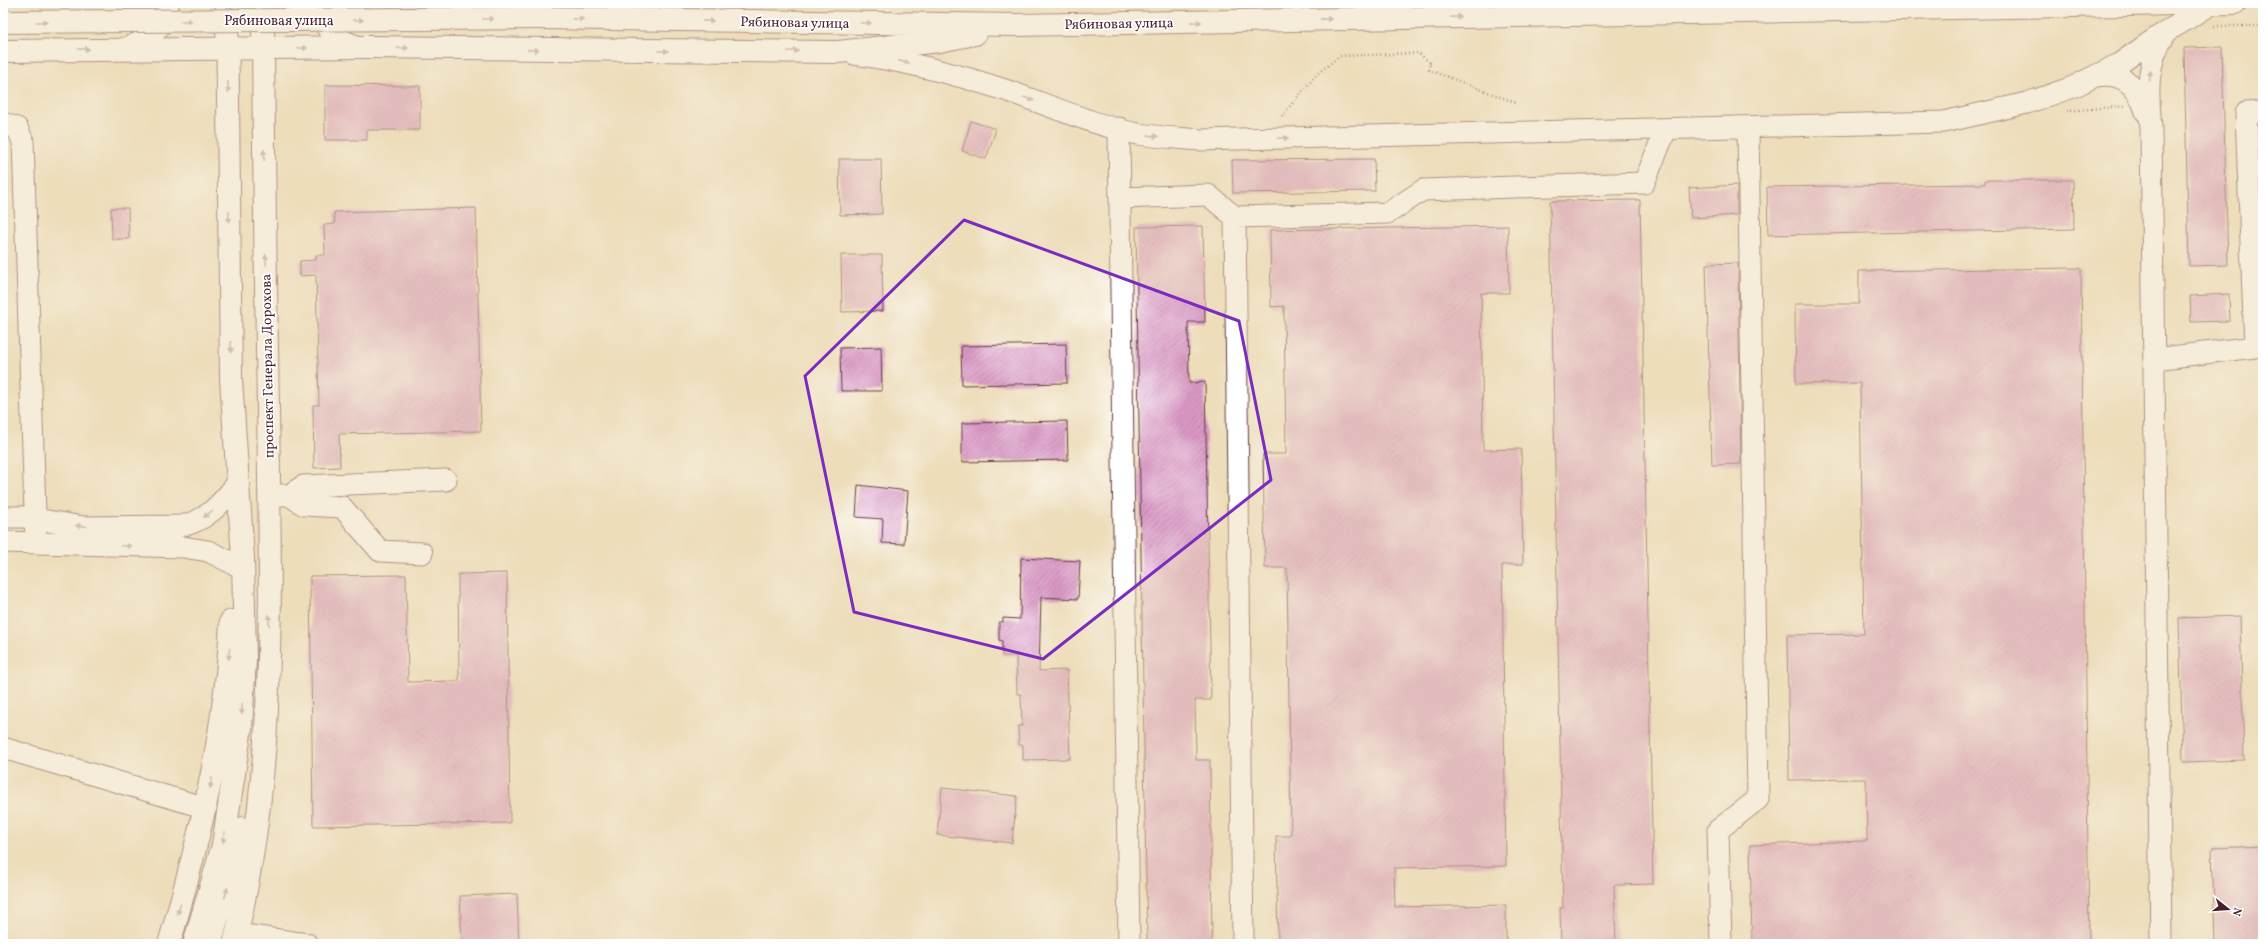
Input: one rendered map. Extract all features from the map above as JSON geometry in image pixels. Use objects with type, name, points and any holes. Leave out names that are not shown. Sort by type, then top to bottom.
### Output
[{"type":"main road","points":[[194,944],[223,845],[241,727],[245,652],[243,558],[231,379],[227,3]]},
{"type":"main road","name":"проспект Генерала Дорохова","points":[[236,939],[249,873],[259,799],[279,495],[263,48],[263,3]]},
{"type":"main road","name":"Рябиновая улица","points":[[3,22],[539,18],[1017,25],[2235,3]]},
{"type":"main road","points":[[3,51],[364,47],[838,52],[939,41],[1017,25]]},
{"type":"main road","points":[[169,944],[206,808],[225,698],[234,564],[236,447]]},
{"type":"main road","name":"проспект Генерала Дорохова","points":[[210,944],[238,850],[264,729]]},
{"type":"street","points":[[122,49],[138,44],[152,35],[162,22],[168,3]]},
{"type":"street","points":[[316,3],[319,17],[330,32],[346,43],[364,47]]},
{"type":"street","points":[[838,52],[891,59],[941,71],[1119,128],[1165,138],[1199,140],[1944,122],[2027,103],[2073,87],[2119,64],[2170,29],[2212,4]]},
{"type":"street","points":[[2161,944],[2151,128],[2148,94],[2151,61],[2157,46],[2170,29]]},
{"type":"street","points":[[2096,76],[2111,74],[2122,77],[2134,88],[2144,104],[2151,128]]},
{"type":"street","points":[[2154,359],[2255,347],[2246,113],[2263,112]]},
{"type":"street","points":[[3,123],[17,128],[23,140],[36,543]]},
{"type":"street","points":[[1721,944],[1718,830],[1758,799],[1748,127]]},
{"type":"street","points":[[1119,128],[1129,944]]},
{"type":"street","points":[[1120,198],[1208,195],[1235,217],[1388,213],[1424,190],[1644,183],[1666,129]]},
{"type":"street","points":[[1235,217],[1243,944]]},
{"type":"street","points":[[279,495],[303,486],[446,480]]},
{"type":"street","points":[[3,517],[84,527],[180,526],[193,524],[204,518],[225,499],[235,486]]},
{"type":"street","points":[[279,495],[304,505],[342,507],[380,551],[422,553]]},
{"type":"street","points":[[3,542],[183,547],[208,551],[234,564]]},
{"type":"street","points":[[3,748],[206,808]]},
{"type":"street","points":[[236,939],[307,944]]},
{"type":"path","points":[[1282,116],[1316,75],[1340,56],[1419,53],[1430,63],[1434,63]]},
{"type":"path","points":[[1430,63],[1429,70],[1517,102]]},
{"type":"highlighted area","points":[[964,220],[1239,321],[1271,480],[1043,659],[854,612],[805,376]]},
{"type":"building","points":[[2222,47],[2228,265],[2189,266],[2184,48]]},
{"type":"building","points":[[325,85],[420,86],[420,130],[367,130],[367,140],[325,140]]},
{"type":"building","points":[[971,121],[996,129],[986,159],[962,151]]},
{"type":"building","points":[[839,159],[881,159],[882,214],[840,215]]},
{"type":"building","points":[[1374,159],[1375,191],[1233,193],[1232,160]]},
{"type":"building","points":[[1985,180],[2073,180],[2074,229],[1768,235],[1767,187],[1985,184]]},
{"type":"building","points":[[1737,185],[1737,215],[1691,218],[1689,188]]},
{"type":"building","points":[[1640,200],[1653,884],[1614,885],[1616,944],[1561,944],[1560,908],[1563,908],[1550,201]]},
{"type":"building","points":[[111,208],[128,208],[129,239],[112,239]]},
{"type":"building","points":[[476,208],[481,431],[339,434],[340,467],[314,468],[313,405],[319,405],[316,275],[300,276],[300,261],[316,260],[316,255],[325,255],[324,225],[335,224],[334,212]]},
{"type":"building","points":[[1203,226],[1205,322],[1188,322],[1189,383],[1205,382],[1211,700],[1195,700],[1196,760],[1210,760],[1212,944],[1147,944],[1136,227]]},
{"type":"building","points":[[1508,226],[1509,293],[1481,293],[1483,450],[1521,449],[1523,564],[1502,565],[1506,866],[1394,868],[1395,907],[1506,905],[1506,944],[1278,944],[1276,836],[1291,836],[1287,568],[1265,568],[1263,454],[1286,454],[1284,306],[1271,307],[1270,230]]},
{"type":"building","points":[[841,255],[882,255],[883,311],[842,312]]},
{"type":"building","points":[[1738,263],[1741,464],[1712,465],[1706,264]]},
{"type":"building","points":[[2081,268],[2089,944],[1752,944],[1750,845],[1867,841],[1866,779],[1789,780],[1787,635],[1864,634],[1860,383],[1796,384],[1795,304],[1859,304],[1859,271]]},
{"type":"building","points":[[2229,294],[2230,321],[2191,322],[2190,296]]},
{"type":"building","points":[[1066,344],[1067,383],[962,385],[961,346]]},
{"type":"building","points":[[881,347],[882,391],[841,391],[840,348]]},
{"type":"building","points":[[1067,421],[1068,460],[962,462],[962,423]]},
{"type":"building","points":[[858,485],[908,491],[904,544],[882,543],[883,519],[856,517]]},
{"type":"building","points":[[1021,558],[1080,561],[1078,599],[1041,597],[1039,671],[1067,670],[1070,759],[1023,760],[1023,745],[1019,745],[1018,726],[1022,726],[1021,694],[1017,694],[1016,656],[1002,656],[1002,641],[999,640],[999,622],[1003,622],[1003,618],[1020,619]]},
{"type":"building","points":[[507,573],[510,823],[313,826],[310,576],[406,575],[408,682],[459,681],[458,574]]},
{"type":"building","points":[[2240,616],[2244,760],[2183,762],[2179,618]]},
{"type":"building","points":[[942,788],[1017,796],[1012,843],[937,835]]},
{"type":"building","points":[[2263,846],[2263,944],[2215,944],[2212,848]]},
{"type":"building","points":[[517,894],[519,944],[462,944],[460,896]]}]
